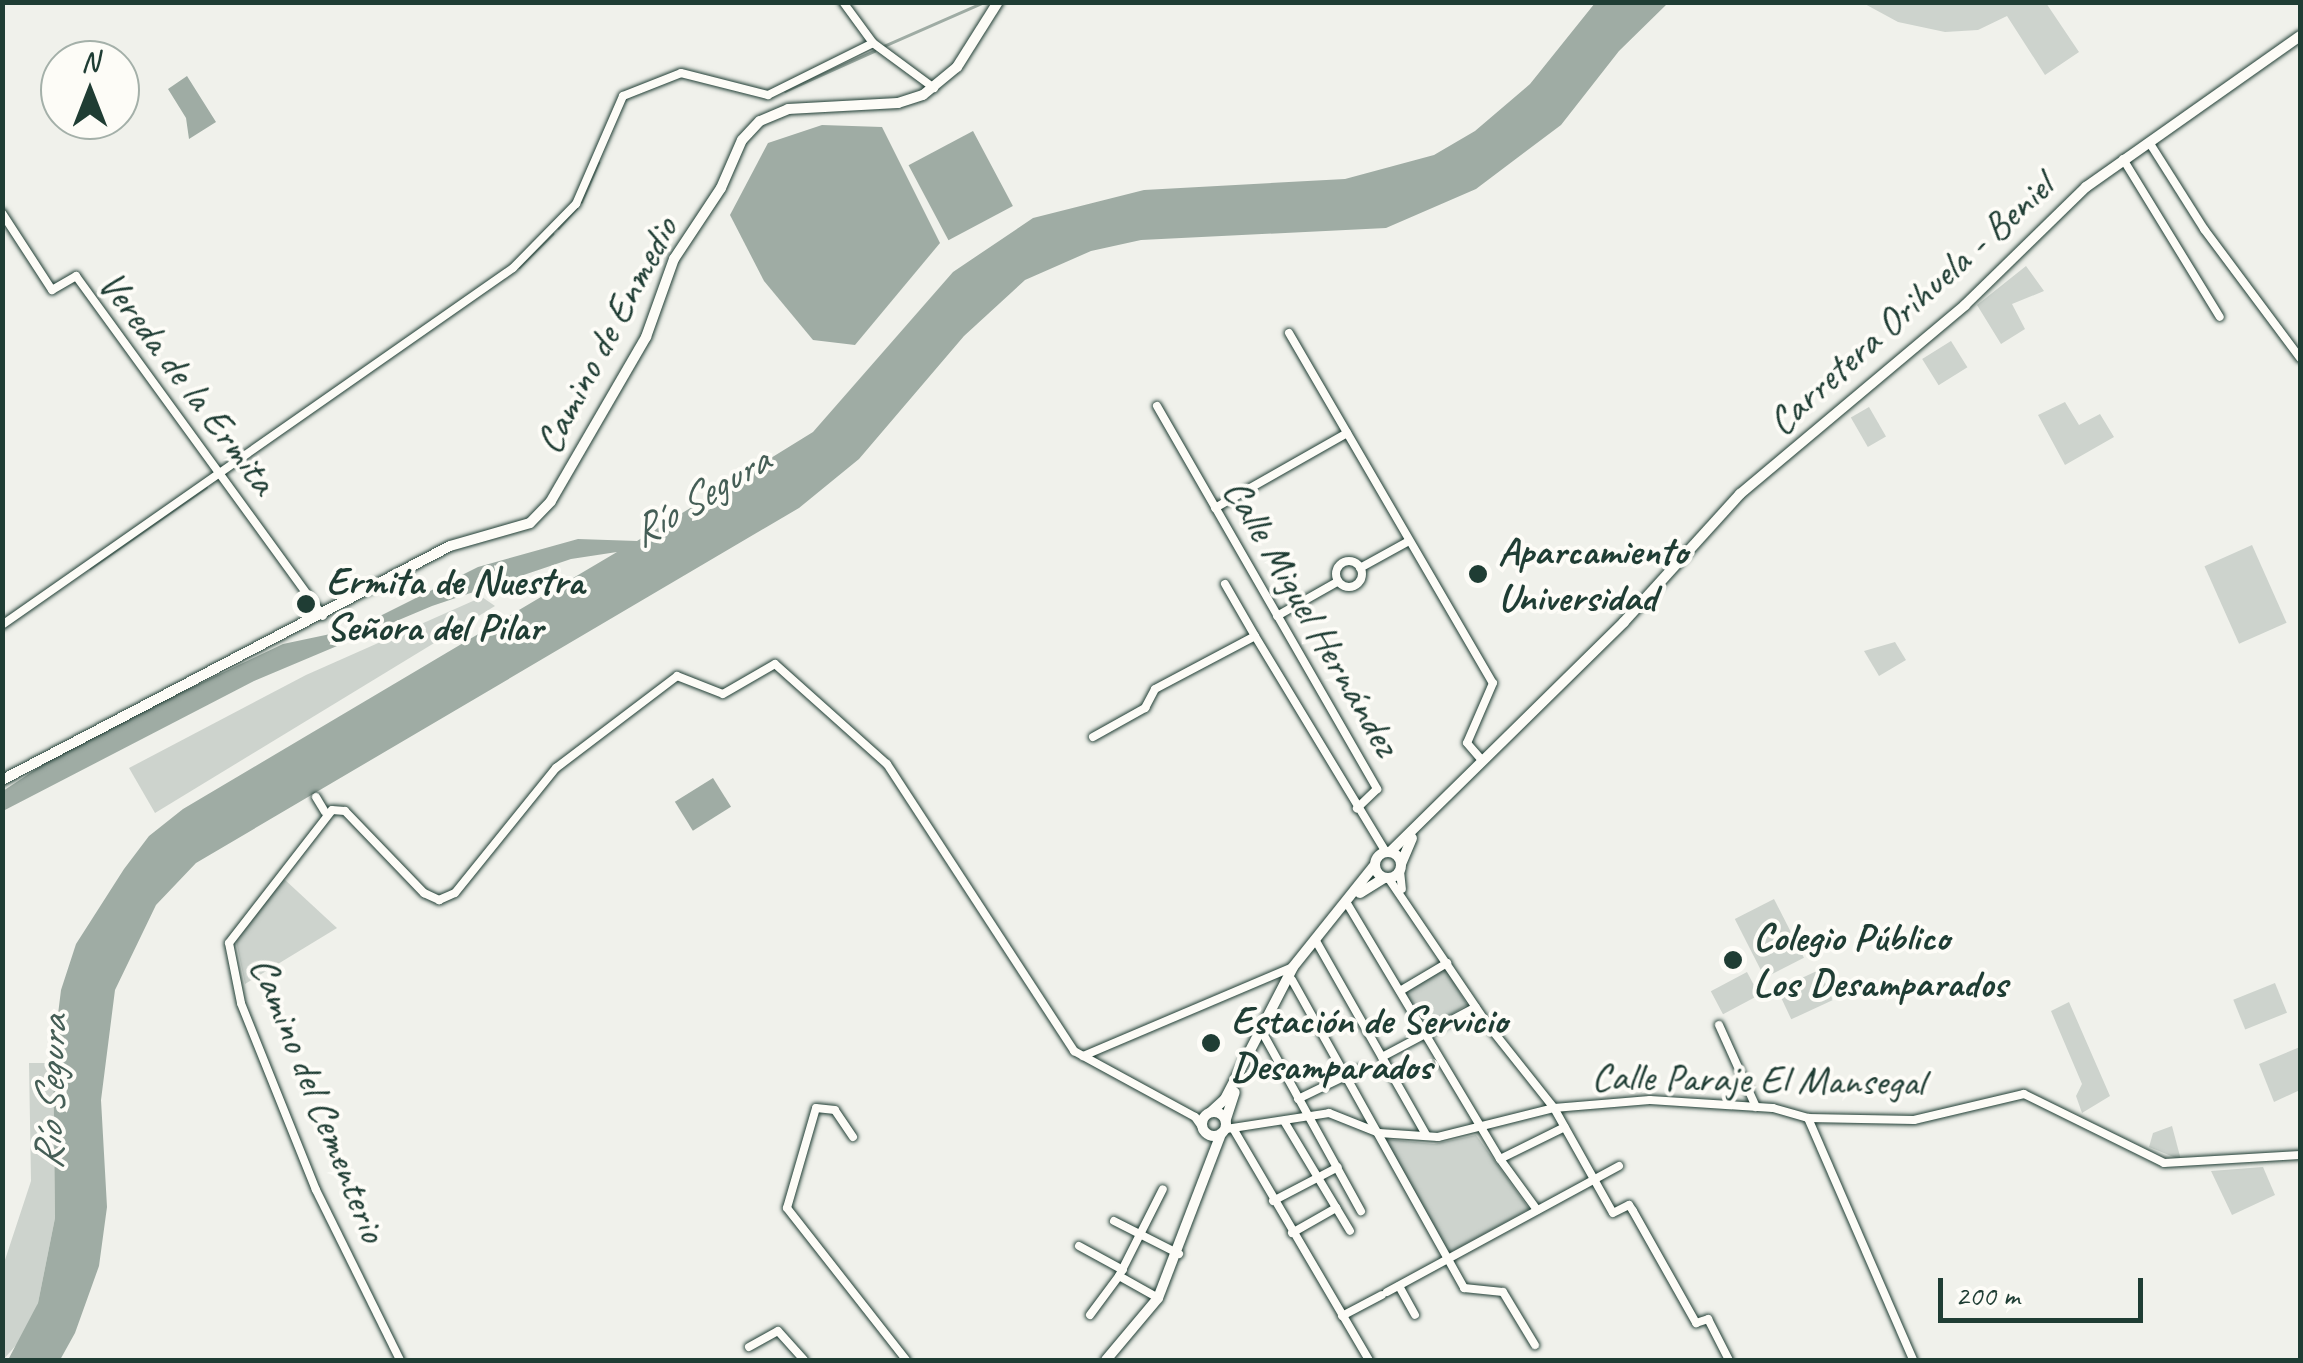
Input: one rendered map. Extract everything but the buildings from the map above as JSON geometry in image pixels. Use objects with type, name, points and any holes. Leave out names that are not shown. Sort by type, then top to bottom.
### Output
[{"type":"main road","points":[[934,88],[957,67],[998,2]]},
{"type":"main road","name":"Carretera Orihuela - Beniel","points":[[1400,868],[1414,834],[1740,494],[1965,305],[2123,159],[2300,36]]},
{"type":"main road","name":"Camino de Enmedio","points":[[2,780],[152,697],[323,616],[450,546],[530,523],[551,501],[646,337],[674,260],[721,188],[742,140],[760,121],[828,102],[907,102],[934,88]]},
{"type":"main road","name":"Carretera Orihuela - Beniel","points":[[1374,866],[1590,654]]},
{"type":"main road","points":[[1106,1360],[1158,1298],[1179,1254],[1262,1030],[1316,941],[1348,905],[1400,868],[1388,852]]},
{"type":"main road","points":[[1210,1163],[1201,1126],[1225,1100],[1280,987],[1374,866],[1387,878]]},
{"type":"main road","points":[[1210,1112],[1226,1128]]},
{"type":"main road","points":[[1201,1126],[1226,1128]]},
{"type":"street","points":[[842,2],[874,43],[934,88]]},
{"type":"street","points":[[2,625],[514,268],[576,204],[623,96],[681,73],[768,95],[874,43]]},
{"type":"street","points":[[2149,142],[2204,229],[2300,358]]},
{"type":"street","points":[[2123,159],[2220,317]]},
{"type":"street","name":"Vereda de la Ermita","points":[[2,213],[52,290],[76,276],[323,616]]},
{"type":"street","points":[[1289,333],[1496,689],[1467,743],[1480,758]]},
{"type":"street","name":"Calle Miguel Hernández","points":[[1157,406],[1376,789],[1357,808],[1388,852]]},
{"type":"street","points":[[1215,508],[1347,433]]},
{"type":"street","points":[[1277,616],[1338,582],[1354,587],[1360,568],[1409,541]]},
{"type":"street","points":[[1338,582],[1342,563],[1360,568]]},
{"type":"street","points":[[1225,584],[1357,808]]},
{"type":"street","points":[[1093,737],[1144,708],[1155,689],[1255,636]]},
{"type":"street","points":[[316,797],[326,812],[345,811],[424,893],[446,898],[472,877],[556,768],[677,676],[722,694],[774,664],[887,764],[1083,1056],[1201,1126]]},
{"type":"street","name":"Camino del Cementerio","points":[[326,812],[234,934],[228,956],[316,1190],[400,1360]]},
{"type":"street","points":[[1400,868],[1402,890]]},
{"type":"street","points":[[1387,878],[1402,890],[1476,1008],[1554,1108],[1613,1213],[1628,1205],[1634,1211],[1696,1323],[1708,1319],[1729,1360]]},
{"type":"street","points":[[1348,905],[1500,1159],[1537,1210]]},
{"type":"street","points":[[1316,941],[1427,1136]]},
{"type":"street","points":[[1400,992],[1447,962]]},
{"type":"street","points":[[1083,1056],[1293,967]]},
{"type":"street","points":[[1271,974],[1280,987]]},
{"type":"street","points":[[1292,980],[1464,1288],[1503,1292],[1536,1345]]},
{"type":"street","points":[[1382,1057],[1476,1008]]},
{"type":"street","points":[[1719,1025],[1756,1107]]},
{"type":"street","points":[[1262,1030],[1362,1211]]},
{"type":"street","points":[[1298,1100],[1360,1069]]},
{"type":"street","name":"Calle Paraje El Mansegal","points":[[1226,1128],[1335,1114],[1379,1133],[1427,1136],[1482,1128],[1554,1108],[1650,1100],[1756,1107],[1808,1118],[1914,1120],[2024,1094],[2164,1163],[2300,1155]]},
{"type":"street","points":[[853,1137],[835,1110],[816,1108],[787,1208],[906,1360]]},
{"type":"street","points":[[1808,1118],[1914,1360]]},
{"type":"street","points":[[1284,1121],[1350,1231]]},
{"type":"street","points":[[1500,1159],[1565,1127]]},
{"type":"street","points":[[1226,1128],[1369,1360]]},
{"type":"street","points":[[1342,1316],[1620,1166]]},
{"type":"street","points":[[1274,1201],[1338,1167]]},
{"type":"street","points":[[1090,1315],[1121,1273],[1163,1189]]},
{"type":"street","points":[[1292,1233],[1336,1208]]},
{"type":"street","points":[[1114,1221],[1179,1254]]},
{"type":"street","points":[[1079,1246],[1158,1298]]},
{"type":"street","points":[[1399,1286],[1415,1315]]},
{"type":"street","points":[[749,1347],[778,1331],[804,1360]]},
{"type":"shaded area","points":[[1595,3],[1668,3],[1619,51],[1561,125],[1476,189],[1386,228],[1141,240],[1091,251],[1025,280],[964,336],[859,459],[799,508],[196,863],[156,905],[115,990],[101,1100],[107,1207],[99,1266],[75,1333],[60,1360],[8,1360],[38,1303],[55,1218],[53,1055],[61,990],[76,944],[124,869],[149,836],[183,809],[617,552],[571,559],[432,606],[254,681],[3,811],[3,791],[77,742],[283,644],[354,629],[478,567],[578,539],[637,541],[813,432],[953,272],[1033,218],[1144,190],[1345,179],[1434,155],[1475,131],[1530,84]]},
{"type":"shaded area","points":[[1863,3],[2046,3],[2079,52],[2045,75],[2007,16],[1978,30],[1945,32],[1898,22]]},
{"type":"shaded area","points":[[187,76],[216,122],[189,139],[186,118],[168,89]]},
{"type":"shaded area","points":[[822,125],[882,127],[940,243],[855,345],[813,340],[764,281],[730,215],[768,143]]},
{"type":"shaded area","points":[[973,131],[1013,206],[948,240],[909,165]]},
{"type":"shaded area","points":[[2026,266],[2044,291],[2012,304],[2025,329],[2001,344],[1977,305]]},
{"type":"shaded area","points":[[1951,341],[1967,367],[1939,385],[1922,359]]},
{"type":"shaded area","points":[[2065,402],[2079,425],[2100,414],[2114,437],[2065,465],[2038,415]]},
{"type":"shaded area","points":[[1869,407],[1886,436],[1868,447],[1851,418]]},
{"type":"shaded area","points":[[2252,545],[2287,623],[2239,644],[2204,566]]},
{"type":"shaded area","points":[[482,597],[495,606],[155,813],[129,768],[306,675]]},
{"type":"shaded area","points":[[1895,642],[1906,660],[1879,676],[1864,651]]},
{"type":"shaded area","points":[[713,778],[731,807],[693,831],[675,802]]},
{"type":"shaded area","points":[[284,879],[337,928],[245,984],[236,941]]},
{"type":"shaded area","points":[[1774,899],[1804,958],[1765,978],[1735,919]]},
{"type":"shaded area","points":[[1445,968],[1467,1005],[1426,1030],[1404,993]]},
{"type":"shaded area","points":[[1819,970],[1833,1000],[1791,1019],[1777,989]]},
{"type":"shaded area","points":[[1747,972],[1759,995],[1723,1014],[1711,991]]},
{"type":"shaded area","points":[[2275,983],[2287,1013],[2245,1030],[2233,1000]]},
{"type":"shaded area","points":[[2069,1002],[2110,1096],[2082,1113],[2076,1096],[2082,1084],[2051,1011]]},
{"type":"shaded area","points":[[2300,1047],[2300,1090],[2274,1102],[2259,1064]]},
{"type":"shaded area","points":[[29,1063],[53,1063],[55,1218],[38,1303],[25,1335],[3,1360],[3,1266],[31,1181]]},
{"type":"shaded area","points":[[2172,1126],[2181,1160],[2149,1147],[2153,1133]]},
{"type":"shaded area","points":[[1476,1135],[1529,1209],[1449,1253],[1385,1139],[1434,1144]]},
{"type":"shaded area","points":[[2263,1167],[2275,1195],[2232,1215],[2211,1171]]},
{"type":"waterway","points":[[884,46],[984,2]]},
{"type":"waterway","points":[[785,91],[874,51]]},
{"type":"waterway","points":[[581,202],[598,163]]},
{"type":"waterway","points":[[558,228],[576,208]]},
{"type":"waterway","points":[[519,267],[552,234]]},
{"type":"waterway","points":[[90,568],[206,487]]},
{"type":"place","name":"Aparcamiento Universidad","points":[[1478,574]]},
{"type":"place","name":"Ermita de Nuestra Señora del Pilar","points":[[306,604]]},
{"type":"place","name":"Colegio Público Los Desamparados","points":[[1733,960]]},
{"type":"place","name":"Estación de Servicio Desamparados","points":[[1211,1043]]},
{"type":"water label","name":"Río Segura","points":[[700,497]]},
{"type":"water label","name":"Río Segura","points":[[51,1093]]}]
